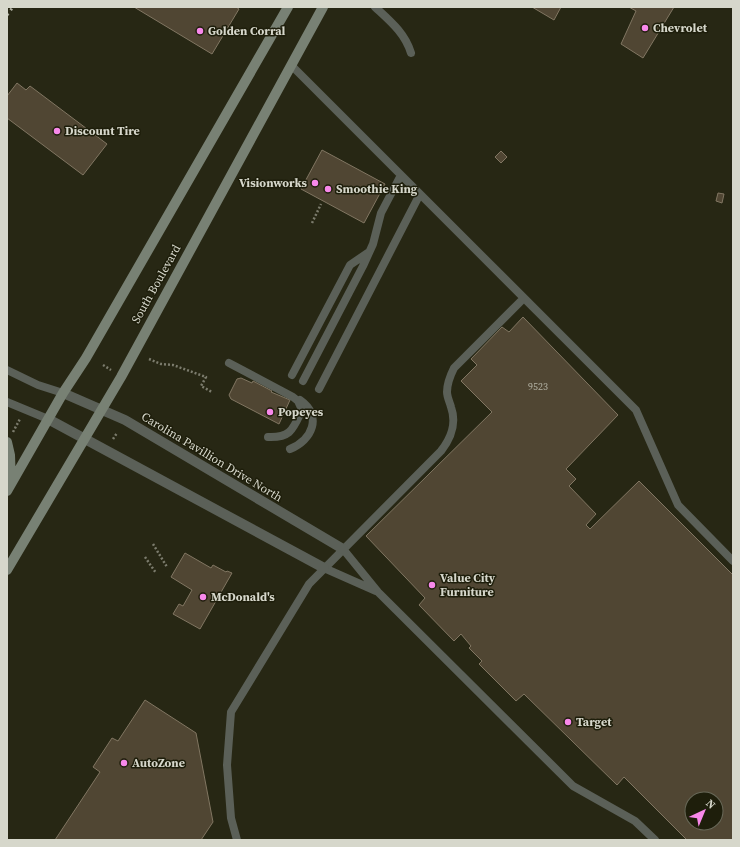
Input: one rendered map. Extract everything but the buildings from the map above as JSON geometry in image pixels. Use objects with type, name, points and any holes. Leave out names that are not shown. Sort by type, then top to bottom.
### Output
[{"type":"main road","name":"South Boulevard","points":[[9,487],[63,393],[86,358],[288,7]]},
{"type":"main road","name":"South Boulevard","points":[[7,570],[102,410],[323,7]]},
{"type":"main road","points":[[7,442],[10,455],[9,487]]},
{"type":"street","name":"Carolina Pavillion Drive North","points":[[63,393],[125,420],[343,549]]},
{"type":"street","points":[[48,419],[324,568]]},
{"type":"lane","points":[[375,7],[397,28],[408,44],[411,53]]},
{"type":"lane","points":[[291,65],[636,410],[678,505],[733,561]]},
{"type":"lane","points":[[303,381],[370,252],[381,213],[402,175]]},
{"type":"lane","points":[[319,389],[420,194]]},
{"type":"lane","points":[[292,375],[350,265],[370,252]]},
{"type":"lane","points":[[237,840],[231,818],[227,765],[231,712],[309,584],[450,440],[454,415],[447,394],[448,382],[454,368],[524,298]]},
{"type":"lane","points":[[229,363],[298,400],[302,410],[288,434],[280,438],[268,437]]},
{"type":"lane","points":[[7,370],[38,385],[63,393]]},
{"type":"lane","points":[[290,450],[298,446],[305,439],[313,424],[314,415],[293,396]]},
{"type":"lane","points":[[7,402],[48,419]]},
{"type":"lane","points":[[343,549],[378,592],[573,786],[635,821],[655,840]]},
{"type":"lane","points":[[324,568],[378,592]]},
{"type":"path","points":[[312,223],[321,204]]},
{"type":"path","points":[[149,360],[160,364],[173,365],[206,378],[201,386],[212,392]]},
{"type":"path","points":[[103,365],[111,370]]},
{"type":"path","points":[[13,432],[21,418]]},
{"type":"path","points":[[113,439],[117,433]]},
{"type":"path","points":[[153,544],[167,567]]},
{"type":"path","points":[[145,557],[156,573]]},
{"type":"railway","points":[[7,15],[13,7]]},
{"type":"place","name":"Chevrolet","points":[[645,28]]},
{"type":"place","name":"Golden Corral","points":[[200,31]]},
{"type":"place","name":"Discount Tire","points":[[57,131]]},
{"type":"place","name":"Visionworks","points":[[315,183]]},
{"type":"place","name":"Smoothie King","points":[[328,189]]},
{"type":"place","name":"Popeyes","points":[[270,412]]},
{"type":"place","name":"Value City Furniture","points":[[432,585]]},
{"type":"place","name":"McDonald's","points":[[203,597]]},
{"type":"place","name":"Target","points":[[568,722]]},
{"type":"place","name":"AutoZone","points":[[124,763]]}]
